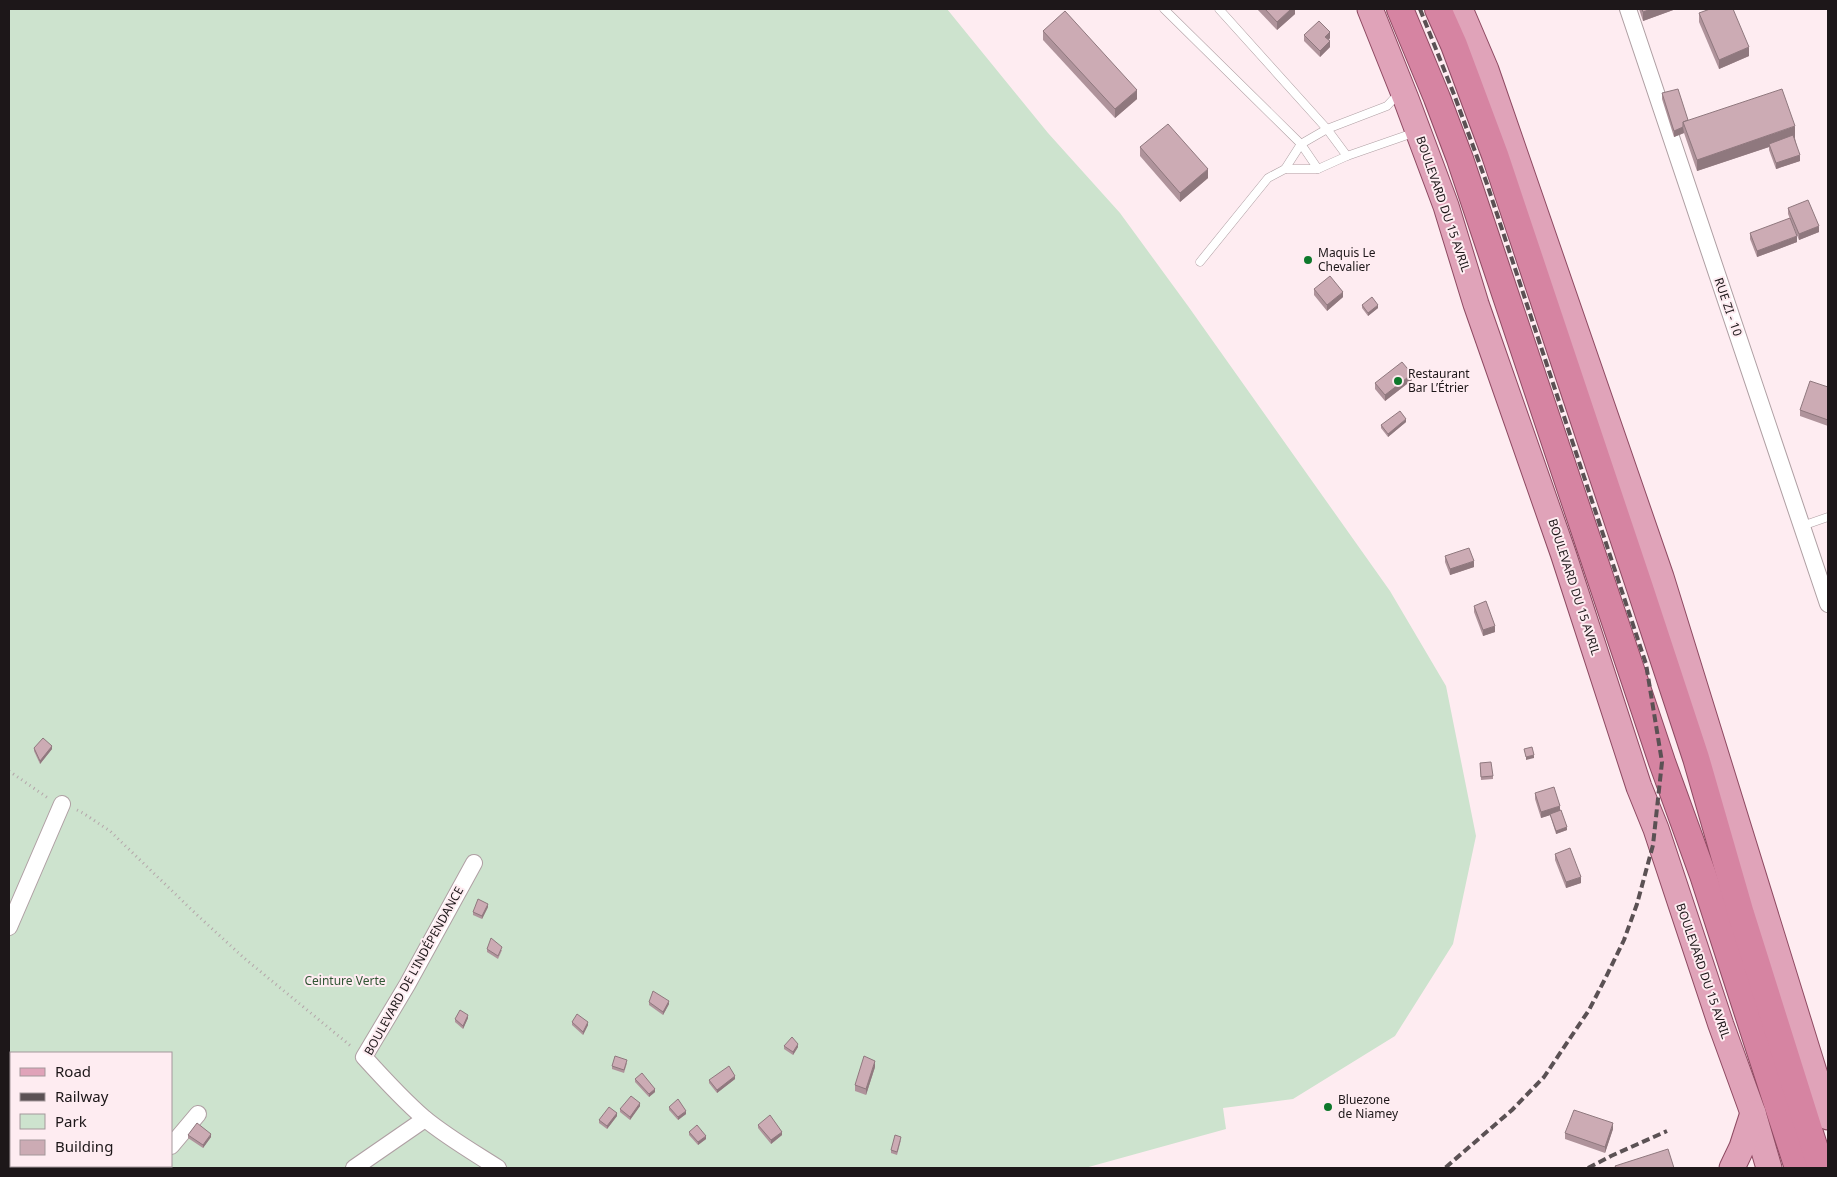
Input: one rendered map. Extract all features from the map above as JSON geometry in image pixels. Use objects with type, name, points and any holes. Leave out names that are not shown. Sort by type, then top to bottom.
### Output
[{"type":"highway","points":[[1400,9],[1437,98],[1463,168],[1662,762],[1703,875],[1798,1168]]},
{"type":"highway","points":[[1438,9],[1454,45],[1495,155],[1644,598],[1696,758],[1741,914],[1821,1168]]},
{"type":"main road","name":"BOULEVARD DU 15 AVRIL","points":[[1370,9],[1403,90],[1446,206],[1476,304],[1563,553],[1639,786],[1656,829],[1721,1025],[1753,1114],[1767,1168]]},
{"type":"main road","points":[[1460,9],[1489,79],[1661,577],[1828,1117]]},
{"type":"main road","points":[[1732,1168],[1742,1147],[1753,1114]]},
{"type":"street","name":"RUE ZI - 10","points":[[1628,9],[1828,604]]},
{"type":"street","points":[[9,926],[62,804]]},
{"type":"street","name":"BOULEVARD DE L'INDÉPENDANCE","points":[[474,863],[412,977],[364,1057],[393,1089],[425,1119],[498,1168]]},
{"type":"street","points":[[172,1145],[198,1114]]},
{"type":"street","points":[[354,1168],[425,1119]]},
{"type":"lane","points":[[1164,9],[1301,144],[1318,169]]},
{"type":"lane","points":[[1219,9],[1327,129],[1347,156]]},
{"type":"lane","points":[[1285,169],[1301,144],[1327,129],[1387,106],[1403,90]]},
{"type":"lane","points":[[1200,262],[1268,178],[1285,169],[1318,169],[1347,156],[1419,132]]},
{"type":"lane","points":[[1802,526],[1828,517]]},
{"type":"path","points":[[9,771],[43,795],[83,813],[110,831],[244,958],[364,1057]]},
{"type":"green space","name":"Ceinture Verte","points":[[9,9],[947,9],[1048,133],[1120,213],[1390,591],[1446,686],[1476,836],[1453,944],[1395,1036],[1293,1099],[1223,1108],[1226,1129],[1085,1168],[9,1168]]},
{"type":"building","points":[[1265,9],[1291,9],[1277,22]]},
{"type":"building","points":[[1710,9],[1733,9],[1749,47],[1719,60],[1699,13]]},
{"type":"building","points":[[1065,11],[1137,90],[1115,109],[1043,31]]},
{"type":"building","points":[[1319,21],[1330,32],[1325,37],[1330,41],[1320,51],[1304,35]]},
{"type":"building","points":[[1678,89],[1688,120],[1683,122],[1683,127],[1674,131],[1662,93]]},
{"type":"building","points":[[1782,89],[1795,126],[1697,160],[1683,122]]},
{"type":"building","points":[[1168,124],[1208,169],[1180,193],[1140,147]]},
{"type":"building","points":[[1793,135],[1800,155],[1776,163],[1769,144]]},
{"type":"building","points":[[1808,200],[1819,226],[1799,234],[1788,208]]},
{"type":"building","points":[[1790,218],[1797,236],[1757,251],[1750,233]]},
{"type":"building","points":[[1330,276],[1343,292],[1327,305],[1314,289]]},
{"type":"building","points":[[1372,297],[1378,305],[1368,313],[1362,305]]},
{"type":"building","points":[[1402,362],[1412,374],[1385,395],[1375,383]]},
{"type":"building","points":[[1810,381],[1828,387],[1828,420],[1800,410]]},
{"type":"building","points":[[1400,411],[1406,419],[1388,434],[1381,425]]},
{"type":"building","points":[[1469,548],[1474,561],[1450,569],[1445,556]]},
{"type":"building","points":[[1486,601],[1495,626],[1483,630],[1474,606]]},
{"type":"building","points":[[43,738],[52,746],[40,761],[34,748]]},
{"type":"building","points":[[1532,747],[1534,755],[1526,757],[1524,749]]},
{"type":"building","points":[[1491,762],[1493,776],[1481,777],[1480,763]]},
{"type":"building","points":[[1554,787],[1560,806],[1541,812],[1535,793]]},
{"type":"building","points":[[1561,810],[1567,827],[1556,831],[1550,814]]},
{"type":"building","points":[[1570,848],[1581,877],[1566,882],[1555,854]]},
{"type":"building","points":[[478,899],[488,904],[482,916],[473,912]]},
{"type":"building","points":[[491,938],[502,947],[498,956],[487,949]]},
{"type":"building","points":[[653,991],[669,1001],[663,1012],[649,1002]]},
{"type":"building","points":[[460,1010],[468,1015],[463,1026],[455,1019]]},
{"type":"building","points":[[577,1014],[588,1022],[583,1032],[572,1022]]},
{"type":"building","points":[[792,1037],[798,1044],[793,1052],[784,1046]]},
{"type":"building","points":[[615,1056],[627,1060],[624,1070],[612,1066]]},
{"type":"building","points":[[864,1056],[875,1061],[866,1089],[855,1085]]},
{"type":"building","points":[[729,1066],[735,1076],[717,1090],[709,1080]]},
{"type":"building","points":[[642,1073],[655,1089],[649,1094],[635,1079]]},
{"type":"building","points":[[631,1096],[640,1103],[630,1117],[620,1109]]},
{"type":"building","points":[[678,1099],[686,1111],[678,1117],[669,1107]]},
{"type":"building","points":[[609,1107],[617,1113],[607,1126],[599,1120]]},
{"type":"building","points":[[1574,1110],[1613,1123],[1605,1147],[1565,1133]]},
{"type":"building","points":[[770,1115],[782,1132],[771,1140],[758,1125]]},
{"type":"building","points":[[197,1123],[211,1134],[203,1145],[188,1135]]},
{"type":"building","points":[[697,1125],[706,1136],[698,1142],[689,1132]]},
{"type":"building","points":[[895,1135],[901,1137],[897,1152],[891,1150]]},
{"type":"building","points":[[1668,1149],[1674,1168],[1616,1168],[1615,1166]]},
{"type":"railway","points":[[1420,9],[1487,184],[1646,664],[1662,762],[1653,845],[1637,904],[1624,940],[1589,1010],[1544,1077],[1512,1110],[1445,1168]]},
{"type":"railway","points":[[1588,1168],[1667,1131]]},
{"type":"place","name":"Maquis Le Chevalier","points":[[1308,260]]},
{"type":"place","name":"Restaurant Bar L’Étrier","points":[[1398,381]]},
{"type":"place","name":"Bluezone de Niamey","points":[[1328,1107]]}]
